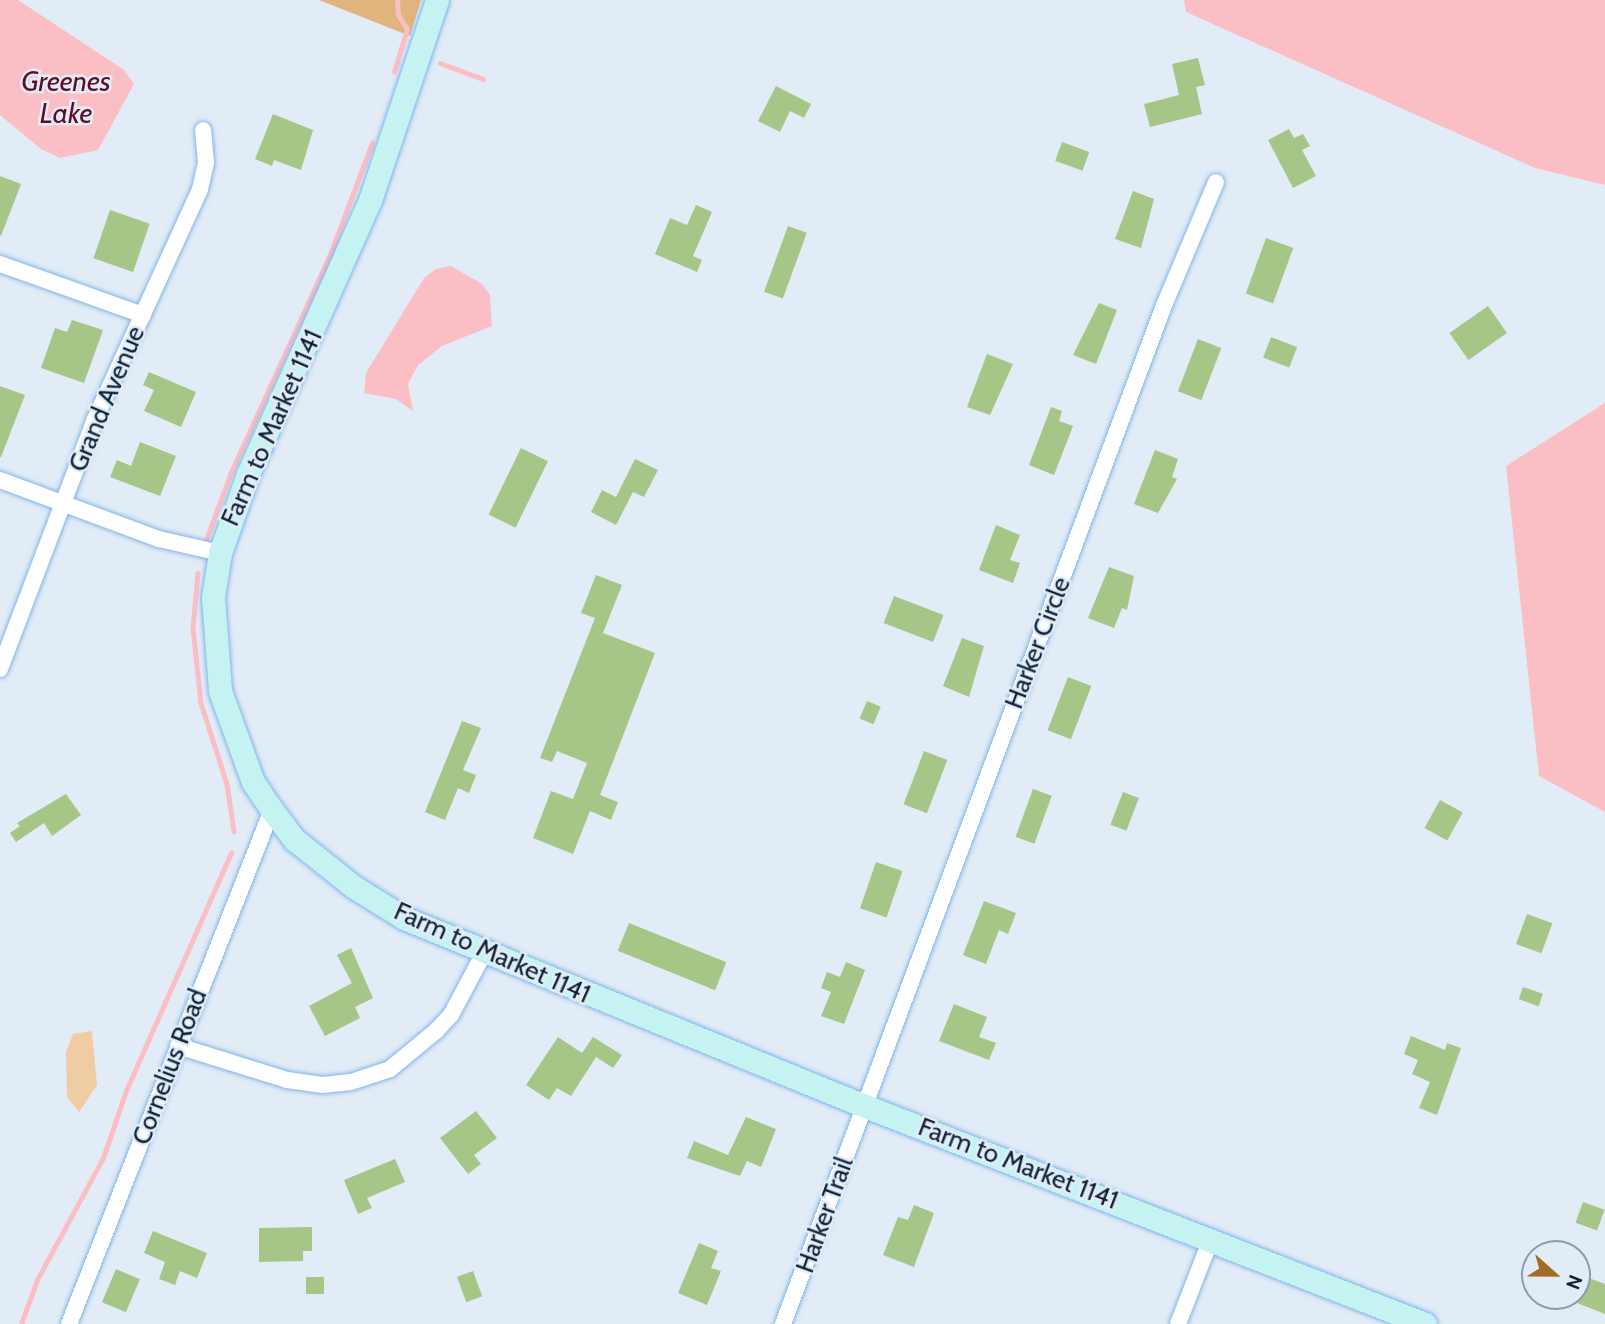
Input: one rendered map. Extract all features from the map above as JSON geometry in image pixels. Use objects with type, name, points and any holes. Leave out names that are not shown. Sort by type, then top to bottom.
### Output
[{"type":"street","name":"Farm to Market 1141","points":[[437,0],[370,200],[248,474],[220,553],[213,597],[220,691],[253,782],[272,810],[295,840],[354,887],[404,918],[484,953],[866,1106],[1425,1324]]},
{"type":"street","name":"Grand Avenue","points":[[0,669],[94,421],[200,189],[206,163],[203,130]]},
{"type":"street","name":"Harker Circle","points":[[866,1106],[1165,303],[1216,182]]},
{"type":"street","points":[[0,264],[143,316]]},
{"type":"street","points":[[0,480],[159,539],[220,553]]},
{"type":"street","name":"Cornelius Road","points":[[69,1324],[272,810]]},
{"type":"street","points":[[178,1046],[287,1080],[322,1085],[351,1082],[390,1069],[436,1031],[451,1015],[484,953]]},
{"type":"street","name":"Harker Trail","points":[[783,1324],[866,1106]]},
{"type":"street","points":[[1178,1324],[1211,1239]]},
{"type":"shaded area","points":[[319,0],[421,0],[410,36]]},
{"type":"shaded area","points":[[92,1031],[97,1085],[79,1112],[67,1097],[66,1052],[73,1034]]},
{"type":"water","name":"Greenes Lake","points":[[0,0],[18,0],[124,70],[134,84],[98,150],[60,158],[41,149],[0,115]]},
{"type":"water","points":[[1184,0],[1605,0],[1605,185],[1535,168],[1186,12]]},
{"type":"water","points":[[451,266],[482,284],[490,295],[492,326],[442,346],[418,365],[408,384],[413,411],[396,399],[364,393],[366,373],[424,278],[436,269]]},
{"type":"water","points":[[1605,403],[1605,812],[1539,776],[1506,466]]},
{"type":"building","points":[[1198,58],[1205,85],[1196,87],[1202,114],[1150,127],[1144,104],[1179,95],[1172,64]]},
{"type":"building","points":[[776,86],[811,104],[804,118],[790,111],[780,132],[758,121]]},
{"type":"building","points":[[273,114],[313,130],[301,170],[274,160],[272,166],[255,159]]},
{"type":"building","points":[[1289,129],[1294,138],[1303,134],[1310,146],[1302,150],[1316,176],[1293,188],[1268,140]]},
{"type":"building","points":[[1062,142],[1089,152],[1082,171],[1055,161]]},
{"type":"building","points":[[0,176],[21,184],[1,236],[0,235]]},
{"type":"building","points":[[1133,191],[1154,199],[1141,248],[1115,239]]},
{"type":"building","points":[[696,205],[712,212],[693,256],[702,260],[697,272],[655,254],[670,218],[687,225]]},
{"type":"building","points":[[110,210],[150,224],[133,272],[93,258]]},
{"type":"building","points":[[788,226],[807,233],[783,299],[764,292]]},
{"type":"building","points":[[1266,238],[1293,248],[1273,303],[1246,293]]},
{"type":"building","points":[[1099,303],[1117,310],[1096,364],[1073,355]]},
{"type":"building","points":[[1488,306],[1507,333],[1468,360],[1449,333]]},
{"type":"building","points":[[72,320],[103,330],[84,383],[41,368],[55,328],[67,332]]},
{"type":"building","points":[[1271,337],[1297,347],[1289,368],[1263,358]]},
{"type":"building","points":[[1198,339],[1221,348],[1201,400],[1178,391]]},
{"type":"building","points":[[987,354],[1013,364],[990,415],[967,407]]},
{"type":"building","points":[[149,372],[196,392],[181,427],[144,411],[154,390],[143,385]]},
{"type":"building","points":[[0,386],[25,395],[1,457],[0,457]]},
{"type":"building","points":[[1051,407],[1062,411],[1059,421],[1073,426],[1054,475],[1029,465]]},
{"type":"building","points":[[140,442],[176,456],[160,496],[110,477],[117,460],[131,466]]},
{"type":"building","points":[[521,448],[548,461],[516,528],[489,515]]},
{"type":"building","points":[[1155,450],[1178,459],[1172,477],[1177,479],[1158,513],[1134,504]]},
{"type":"building","points":[[635,459],[658,470],[644,497],[633,492],[616,525],[591,512],[602,490],[616,497]]},
{"type":"building","points":[[996,525],[1020,535],[1010,560],[1020,563],[1013,583],[979,570]]},
{"type":"building","points":[[1109,567],[1134,576],[1127,610],[1122,608],[1114,628],[1088,618]]},
{"type":"building","points":[[596,575],[622,585],[603,633],[655,653],[600,795],[618,802],[611,820],[590,811],[573,854],[533,838],[551,791],[573,799],[587,763],[557,751],[552,762],[540,758],[595,618],[581,613]]},
{"type":"building","points":[[894,596],[943,615],[933,642],[884,623]]},
{"type":"building","points":[[962,638],[984,646],[969,697],[943,686]]},
{"type":"building","points":[[1068,677],[1091,686],[1071,739],[1048,730]]},
{"type":"building","points":[[867,701],[881,707],[873,724],[860,718]]},
{"type":"building","points":[[462,721],[481,728],[463,770],[476,775],[469,793],[458,788],[445,820],[425,812]]},
{"type":"building","points":[[924,751],[947,760],[927,813],[904,804]]},
{"type":"building","points":[[1033,789],[1052,796],[1034,844],[1016,837]]},
{"type":"building","points":[[1123,792],[1139,798],[1126,831],[1110,825]]},
{"type":"building","points":[[66,794],[81,815],[52,836],[44,823],[16,842],[10,833],[20,826],[17,823]]},
{"type":"building","points":[[1440,800],[1463,813],[1447,841],[1424,828]]},
{"type":"building","points":[[876,862],[902,871],[887,917],[860,908]]},
{"type":"building","points":[[984,901],[1016,913],[1008,934],[999,930],[986,964],[963,955]]},
{"type":"building","points":[[1527,914],[1552,923],[1541,953],[1516,944]]},
{"type":"building","points":[[629,923],[726,962],[715,990],[618,951]]},
{"type":"building","points":[[351,948],[373,998],[355,1007],[360,1018],[325,1036],[309,1006],[352,983],[337,955]]},
{"type":"building","points":[[846,962],[865,970],[844,1024],[821,1016],[831,992],[821,988],[827,972],[840,977]]},
{"type":"building","points":[[1523,987],[1543,994],[1539,1006],[1519,999]]},
{"type":"building","points":[[954,1004],[987,1017],[979,1037],[996,1043],[989,1060],[939,1041]]},
{"type":"building","points":[[1411,1036],[1445,1050],[1447,1043],[1461,1048],[1437,1115],[1419,1108],[1430,1082],[1412,1074],[1418,1060],[1404,1054]]},
{"type":"building","points":[[558,1037],[582,1053],[593,1037],[622,1055],[613,1068],[596,1057],[571,1096],[557,1088],[549,1100],[526,1085]]},
{"type":"building","points":[[476,1111],[497,1138],[474,1155],[481,1164],[468,1174],[440,1138]]},
{"type":"building","points":[[746,1117],[776,1129],[761,1167],[747,1161],[740,1176],[687,1158],[694,1141],[728,1155]]},
{"type":"building","points":[[395,1159],[405,1182],[367,1198],[372,1208],[358,1214],[344,1180]]},
{"type":"building","points":[[1583,1202],[1605,1210],[1597,1231],[1575,1223]]},
{"type":"building","points":[[914,1205],[934,1213],[914,1267],[883,1255],[898,1217],[908,1220]]},
{"type":"building","points":[[312,1227],[312,1251],[303,1251],[303,1261],[259,1262],[259,1228]]},
{"type":"building","points":[[153,1231],[207,1253],[197,1278],[180,1271],[175,1285],[159,1279],[165,1262],[144,1253]]},
{"type":"building","points":[[699,1243],[718,1251],[711,1268],[721,1271],[707,1305],[678,1293]]},
{"type":"building","points":[[116,1269],[140,1279],[126,1312],[102,1302]]},
{"type":"building","points":[[473,1271],[482,1296],[466,1302],[457,1277]]},
{"type":"building","points":[[306,1277],[324,1277],[324,1294],[306,1294]]},
{"type":"building","points":[[1591,1279],[1605,1284],[1605,1314],[1591,1308]]},
{"type":"waterway","points":[[394,72],[407,29],[398,15],[397,0]]},
{"type":"waterway","points":[[440,63],[483,79]]},
{"type":"waterway","points":[[206,540],[231,472],[329,257],[372,143]]},
{"type":"waterway","points":[[198,573],[193,628],[201,703],[227,784],[234,831]]},
{"type":"waterway","points":[[21,1324],[37,1280],[103,1158],[126,1091],[231,853]]}]
